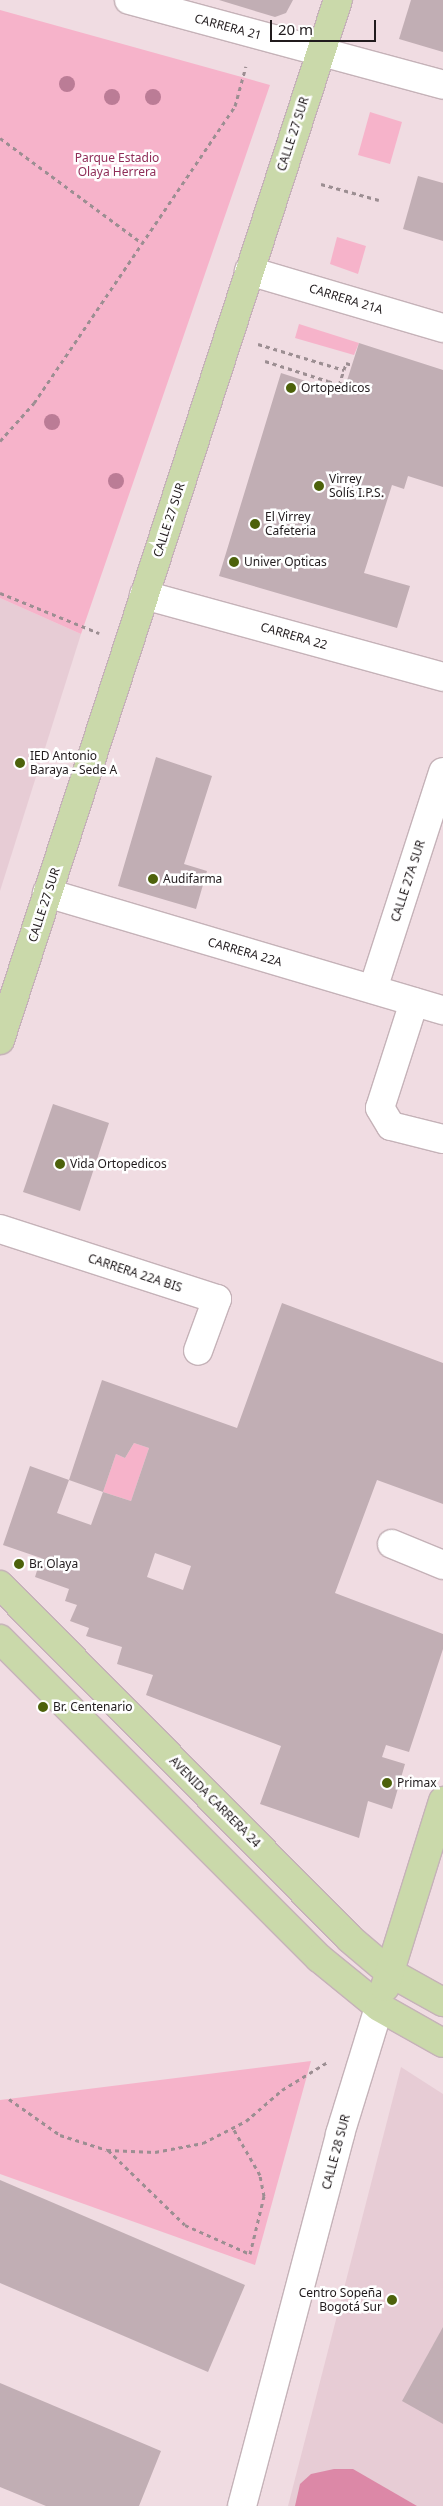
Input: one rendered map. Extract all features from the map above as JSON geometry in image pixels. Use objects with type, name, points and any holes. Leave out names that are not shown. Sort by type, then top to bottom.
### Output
[{"type":"main road","name":"CALLE 27 SUR","points":[[0,1040],[338,0]]},
{"type":"main road","name":"AVENIDA CARRERA 24","points":[[0,1586],[349,1938],[390,1972],[443,2002]]},
{"type":"main road","points":[[0,1639],[319,1958],[379,2007],[443,2043]]},
{"type":"main road","name":"CALLE 28 SUR","points":[[379,2007],[443,1801]]},
{"type":"street","name":"CARRERA 21","points":[[129,0],[443,85]]},
{"type":"street","name":"CARRERA 21A","points":[[249,271],[443,328]]},
{"type":"street","name":"CARRERA 22","points":[[144,594],[443,678]]},
{"type":"street","name":"CALLE 27A SUR","points":[[373,990],[443,772]]},
{"type":"street","name":"CARRERA 22A","points":[[47,893],[443,1010]]},
{"type":"street","points":[[414,1002],[380,1108],[391,1126],[443,1139]]},
{"type":"street","name":"CARRERA 22A BIS","points":[[0,1229],[217,1299],[198,1351]]},
{"type":"street","points":[[392,1544],[443,1564]]},
{"type":"street","name":"CALLE 28 SUR","points":[[242,2506],[340,2134],[379,2007]]},
{"type":"path","points":[[0,442],[34,403],[235,106],[254,34]]},
{"type":"path","points":[[0,138],[142,243]]},
{"type":"path","points":[[321,184],[380,200]]},
{"type":"path","points":[[228,335],[344,370]]},
{"type":"path","points":[[265,361],[339,385],[346,363],[352,365]]},
{"type":"path","points":[[327,387],[328,381]]},
{"type":"path","points":[[0,593],[128,644]]},
{"type":"path","points":[[9,2099],[60,2135],[107,2150],[155,2152],[203,2143],[234,2128],[246,2121],[282,2090],[326,2063]]},
{"type":"path","points":[[107,2150],[185,2225],[250,2254],[264,2196],[260,2175],[234,2128]]},
{"type":"shaded area","name":"IED Antonio Baraya - Sede A","points":[[0,598],[81,634],[0,891]]},
{"type":"shaded area","name":"Centro Sopeña Bogotá Sur","points":[[401,2067],[443,2094],[443,2506],[288,2506]]},
{"type":"shaded area","points":[[334,2469],[353,2469],[417,2506],[295,2506],[300,2484],[311,2474]]},
{"type":"green space","name":"Parque Estadio Olaya Herrera","points":[[0,10],[270,85],[81,634],[0,598]]},
{"type":"green space","points":[[370,112],[402,122],[390,164],[358,155]]},
{"type":"green space","points":[[337,237],[366,246],[358,274],[330,264]]},
{"type":"green space","points":[[299,324],[359,343],[354,355],[295,338]]},
{"type":"green space","points":[[134,1443],[149,1448],[131,1501],[103,1492],[116,1454],[125,1458]]},
{"type":"green space","points":[[311,2061],[255,2265],[0,2174],[0,2100]]},
{"type":"building","points":[[219,0],[293,0],[286,13],[275,17]]},
{"type":"building","points":[[411,0],[443,0],[443,52],[399,39]]},
{"type":"building","points":[[418,176],[443,183],[443,241],[403,229]]},
{"type":"building","name":"Virrey Solís I.P.S.","points":[[359,343],[443,370],[443,487],[408,476],[404,489],[392,485],[364,573],[410,586],[397,628],[219,576],[281,373],[343,393]]},
{"type":"building","points":[[156,757],[212,776],[184,864],[207,871],[196,909],[118,886]]},
{"type":"building","points":[[53,1104],[109,1123],[80,1211],[23,1192]]},
{"type":"building","points":[[282,1303],[443,1363],[443,1504],[377,1480],[335,1593],[443,1634],[443,1649],[409,1752],[386,1745],[382,1757],[405,1764],[392,1809],[368,1801],[359,1838],[260,1804],[281,1746],[146,1695],[153,1675],[117,1664],[122,1647],[86,1636],[89,1628],[70,1621],[77,1605],[65,1601],[69,1589],[35,1577],[41,1558],[3,1545],[30,1466],[69,1480],[102,1380],[237,1428]],"holes":[[[134,1443],[149,1448],[131,1501],[103,1492],[116,1454],[125,1458]],[[69,1480],[103,1492],[91,1525],[57,1513]],[[155,1553],[191,1566],[183,1590],[147,1577]]]},
{"type":"building","points":[[0,2180],[245,2285],[208,2372],[0,2283]]},
{"type":"building","points":[[443,2327],[443,2424],[402,2401]]},
{"type":"building","points":[[0,2383],[161,2451],[139,2506],[46,2506],[0,2487]]},
{"type":"place","name":"Ortopedicos","points":[[291,388]]},
{"type":"place","name":"Virrey Solís I.P.S.","points":[[319,486]]},
{"type":"place","name":"El Virrey Cafeteria","points":[[255,524]]},
{"type":"place","name":"Univer Opticas","points":[[234,562]]},
{"type":"place","name":"IED Antonio Baraya - Sede A","points":[[20,763]]},
{"type":"place","name":"Audifarma","points":[[153,879]]},
{"type":"place","name":"Vida Ortopedicos","points":[[60,1164]]},
{"type":"place","name":"Br. Olaya","points":[[19,1564]]},
{"type":"place","name":"Br. Centenario","points":[[43,1707]]},
{"type":"place","name":"Primax","points":[[387,1783]]},
{"type":"place","name":"Centro Sopeña Bogotá Sur","points":[[392,2300]]}]
